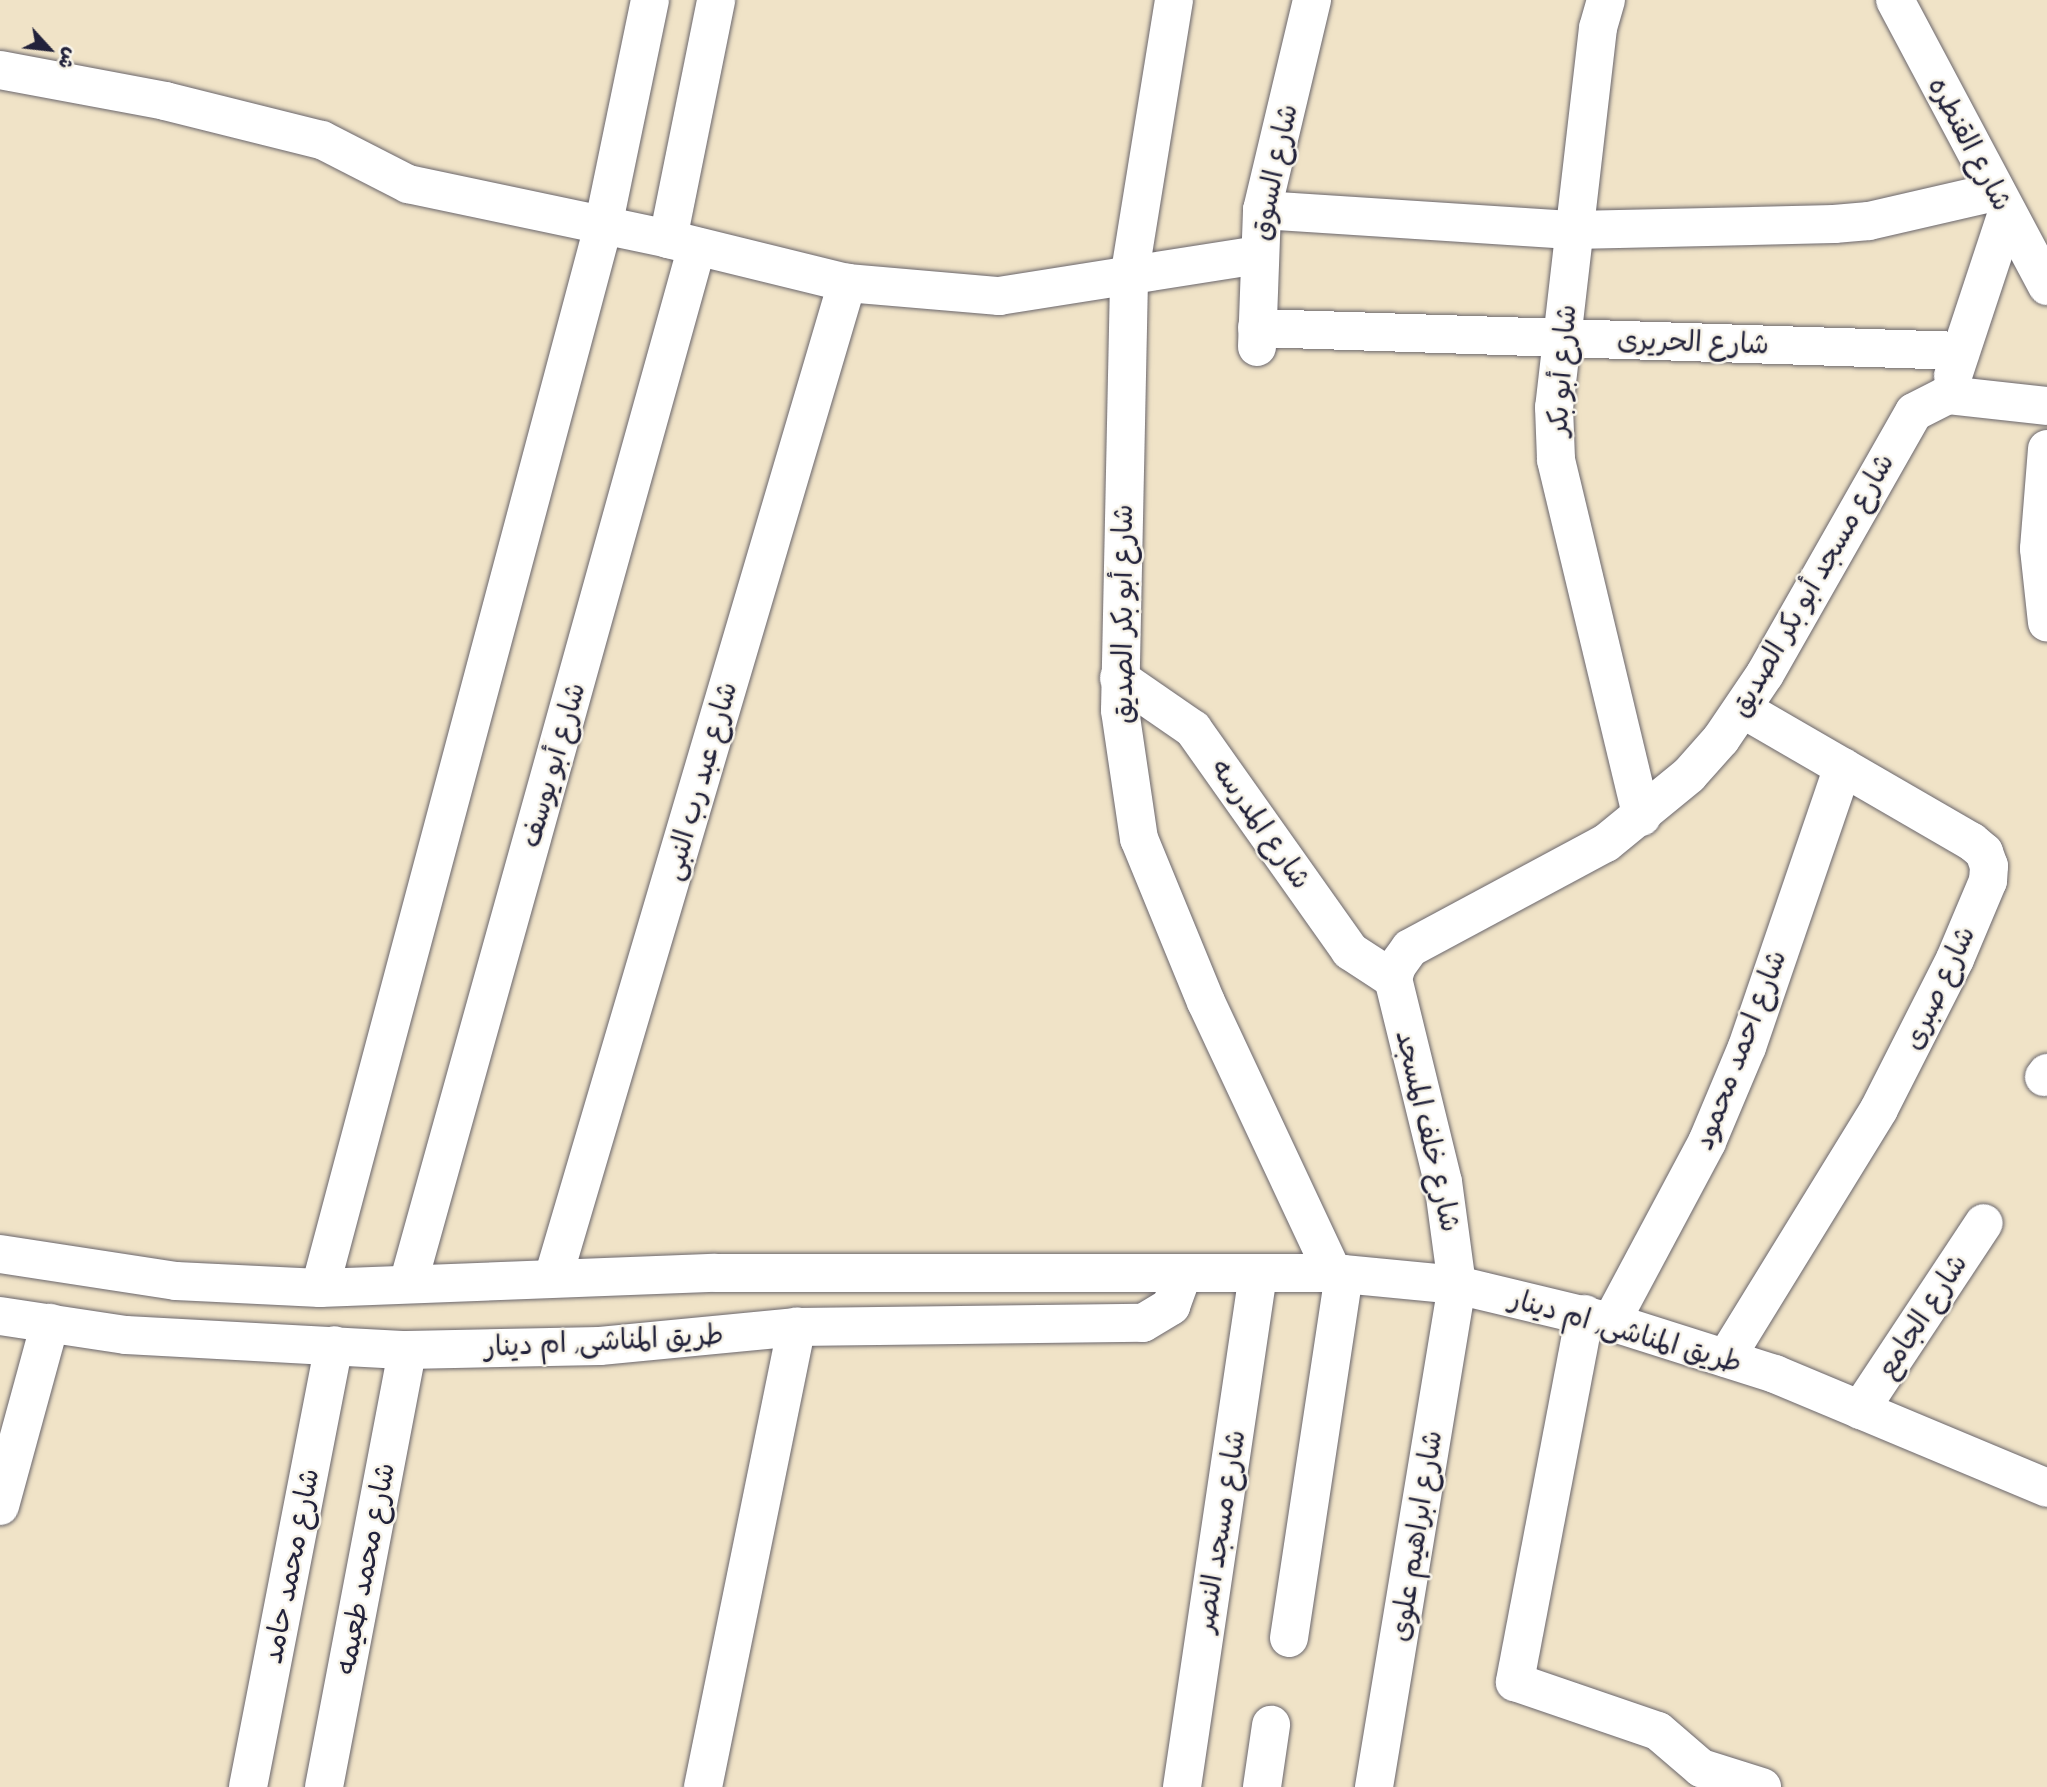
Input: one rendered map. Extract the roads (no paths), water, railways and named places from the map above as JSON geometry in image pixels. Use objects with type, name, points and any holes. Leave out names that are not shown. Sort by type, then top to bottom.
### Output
[{"type":"street","points":[[320,1288],[603,227],[650,0]]},
{"type":"street","name":"شارع أبو يوسف","points":[[408,1284],[683,242],[716,0]]},
{"type":"street","name":"شارع أبو بكر الصديق","points":[[1174,0],[1129,278],[1120,710],[1139,839],[1206,1002],[1338,1274]]},
{"type":"street","name":"شارع السوق","points":[[1257,338],[1257,255],[1262,210],[1312,0]]},
{"type":"street","name":"شارع أبو بكر","points":[[1606,0],[1598,29],[1554,407],[1556,460],[1642,817]]},
{"type":"street","name":"شارع القنطره","points":[[1895,0],[2047,286]]},
{"type":"street","points":[[0,70],[165,101],[322,140],[408,184],[683,242],[847,283],[999,296],[1129,278],[1257,255]]},
{"type":"street","points":[[1262,210],[1574,230],[1869,221],[2001,202],[1947,395],[2047,407]]},
{"type":"street","name":"شارع عبد رب النبى","points":[[553,1278],[847,283]]},
{"type":"street","name":"شارع الحريرى","points":[[1257,338],[1562,338],[1961,351]]},
{"type":"street","name":"شارع مسجد أبو بكر الصديق","points":[[1393,979],[1410,948],[1605,843],[1642,817],[1689,775],[1743,709],[1904,427],[1929,401],[1947,395]]},
{"type":"street","points":[[2047,449],[2039,549],[2047,624]]},
{"type":"street","name":"شارع المدرسه","points":[[1119,678],[1193,729],[1350,951],[1393,979]]},
{"type":"street","name":"شارع صبرى","points":[[1726,1358],[1879,1109],[1988,881],[1983,852],[1972,842],[1743,709]]},
{"type":"street","name":"شارع احمد محمود","points":[[1762,1787],[1701,1768],[1658,1731],[1515,1682],[1598,1318],[1662,1233],[1747,1047],[1843,767]]},
{"type":"street","name":"شارع خلف المسجد","points":[[1393,979],[1443,1182],[1457,1285]]},
{"type":"street","name":"شارع الجامع","points":[[1860,1410],[1984,1223]]},
{"type":"street","name":"طريق المناشى, ام دينار","points":[[0,1254],[176,1281],[320,1288],[743,1272],[1338,1274],[1457,1285],[1598,1318],[1726,1358],[1860,1410],[2047,1488]]},
{"type":"street","name":"شارع مسجد النصر","points":[[1182,1787],[1258,1274]]},
{"type":"street","points":[[1289,1638],[1338,1274]]},
{"type":"street","name":"طريق المناشى, ام دينار","points":[[0,1315],[126,1335],[407,1350],[600,1346],[797,1327],[1143,1323],[1171,1306],[1182,1275]]},
{"type":"street","name":"شارع ابراهيم علوى","points":[[1374,1787],[1457,1285]]},
{"type":"street","points":[[0,1506],[50,1323]]},
{"type":"street","points":[[703,1787],[797,1327]]},
{"type":"street","name":"شارع محمد حامد","points":[[248,1787],[334,1345]]},
{"type":"street","name":"شارع محمد طعيمه","points":[[324,1787],[407,1350]]},
{"type":"street","points":[[1262,1787],[1271,1725]]}]
